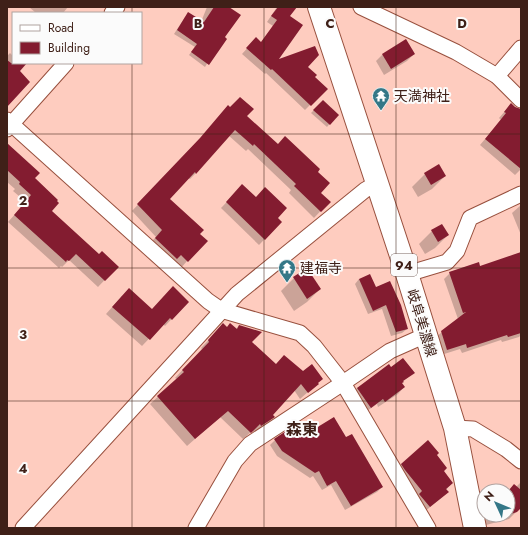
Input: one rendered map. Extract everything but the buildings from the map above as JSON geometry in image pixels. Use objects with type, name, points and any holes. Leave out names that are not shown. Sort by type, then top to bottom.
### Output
[{"type":"main road","name":"岐阜美濃線","points":[[319,7],[407,274],[455,428],[475,528]]},
{"type":"street","points":[[361,7],[456,52],[497,76],[521,100]]},
{"type":"street","points":[[497,76],[521,48]]},
{"type":"street","points":[[65,64],[8,124],[208,301],[221,310],[300,334],[314,346],[344,383],[428,528]]},
{"type":"street","points":[[23,528],[237,294],[359,194],[377,183]]},
{"type":"street","points":[[407,274],[446,262],[457,251],[470,218],[521,194]]},
{"type":"street","points":[[196,528],[235,461],[250,444],[344,383],[390,351],[426,335]]},
{"type":"street","points":[[455,428],[473,429],[506,449],[521,461]]},
{"type":"place","name":"天満神社","points":[[381,111]]},
{"type":"place","name":"建福寺","points":[[287,283]]},
{"type":"district","name":"森東","points":[[302,429]]}]
